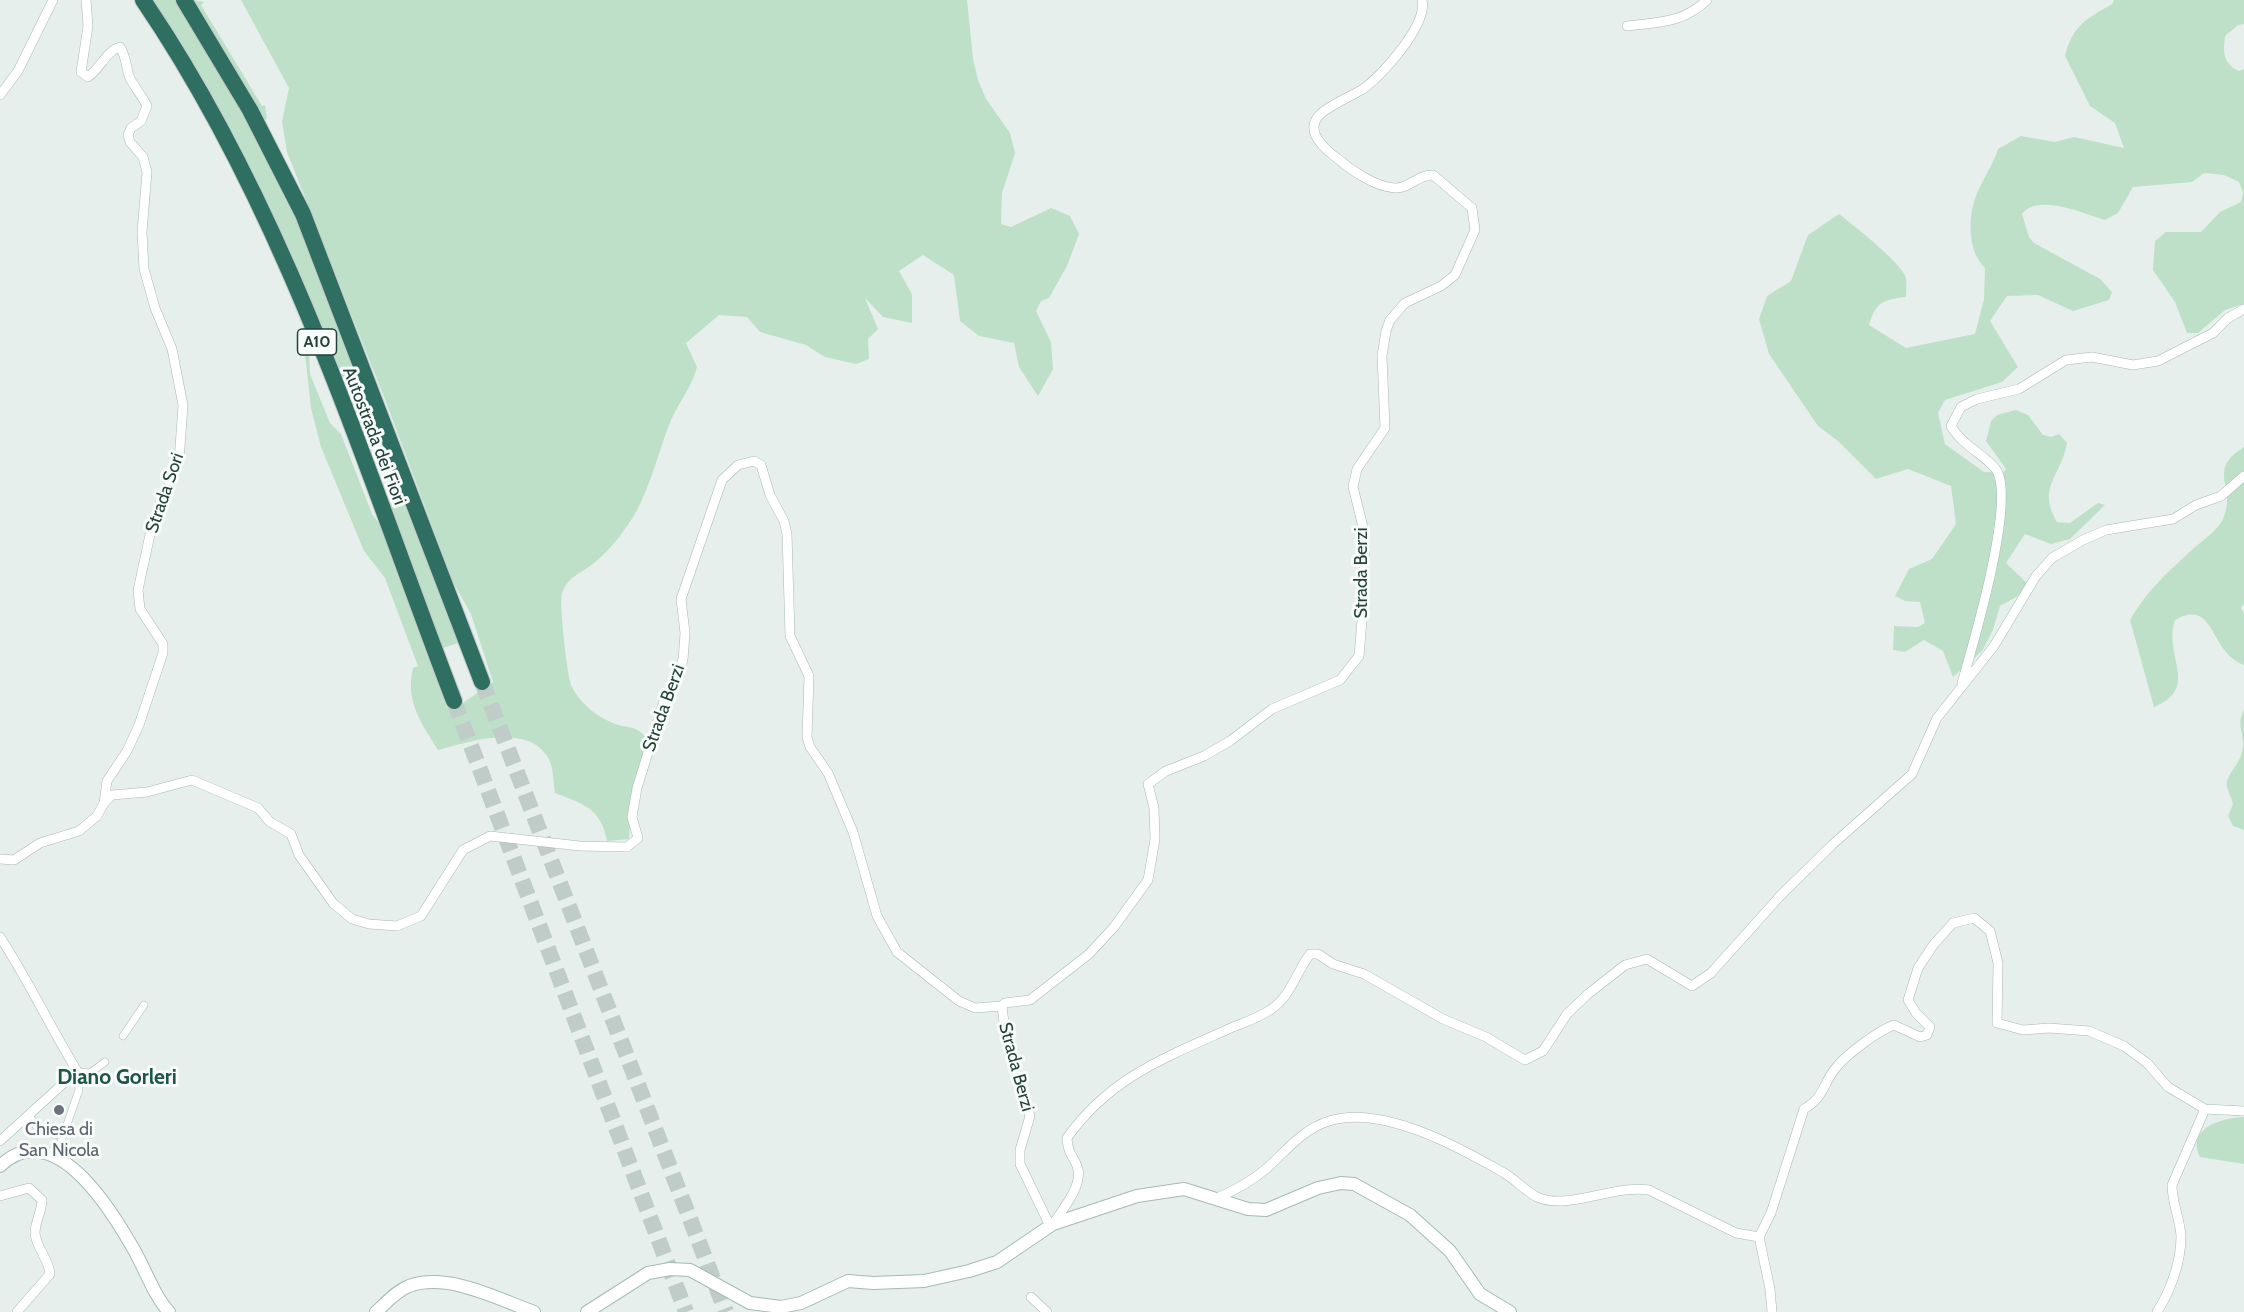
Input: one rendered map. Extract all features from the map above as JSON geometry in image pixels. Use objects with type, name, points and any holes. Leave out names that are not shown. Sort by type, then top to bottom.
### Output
[{"type":"highway","name":"Autostrada dei Fiori","points":[[143,0],[214,114],[268,221],[338,394],[454,702]]},
{"type":"highway","name":"Autostrada dei Fiori","points":[[184,0],[250,110],[303,214],[482,682]]},
{"type":"main road","points":[[0,1166],[20,1154],[34,1150],[49,1154],[80,1175],[100,1196],[169,1312]]},
{"type":"main road","points":[[587,1312],[648,1273],[670,1269],[690,1270],[750,1303],[781,1307],[801,1303],[848,1281],[873,1283],[940,1279],[997,1262],[1051,1225],[1111,1203],[1166,1190],[1184,1190],[1248,1209],[1266,1210],[1318,1188],[1341,1183],[1354,1184],[1389,1202],[1429,1230],[1450,1251],[1480,1294],[1510,1312]]},
{"type":"main road","points":[[376,1312],[402,1289],[426,1283],[448,1284],[472,1290],[534,1312]]},
{"type":"street","points":[[0,95],[18,71],[54,0]]},
{"type":"street","name":"Strada Sori","points":[[0,859],[14,860],[40,843],[79,831],[97,816],[104,803],[107,781],[127,751],[139,725],[164,653],[163,644],[140,609],[138,590],[151,530],[179,461],[183,405],[172,349],[155,308],[144,269],[142,232],[147,172],[143,157],[130,142],[128,135],[131,128],[141,121],[147,106],[138,87],[130,78],[124,53],[120,47],[107,55],[97,71],[88,77],[81,72],[88,26],[86,0]]},
{"type":"street","name":"Strada Berzi","points":[[104,803],[112,795],[147,792],[192,780],[258,808],[270,822],[291,834],[299,855],[333,903],[352,919],[369,924],[397,926],[421,916],[463,850],[490,836],[580,846],[627,847],[638,838],[632,817],[637,788],[664,701],[683,660],[685,633],[681,599],[722,480],[738,465],[754,461],[761,465],[770,495],[784,521],[787,534],[790,636],[809,676],[807,737],[810,747],[828,773],[853,832],[877,916],[897,952],[959,1001],[975,1008],[1002,1006],[1005,1002],[1030,1000],[1089,954],[1114,927],[1148,880],[1155,839],[1154,808],[1148,784],[1166,771],[1204,756],[1230,741],[1272,709],[1340,680],[1359,656],[1365,535],[1353,487],[1357,469],[1385,428],[1382,356],[1386,331],[1390,320],[1405,303],[1441,286],[1455,275],[1461,266],[1476,223],[1472,208],[1433,175],[1420,176],[1399,188],[1356,172],[1327,151],[1316,136],[1315,124],[1321,114],[1373,80],[1418,28],[1422,16],[1422,0]]},
{"type":"street","points":[[1628,26],[1668,21],[1692,14],[1707,0]]},
{"type":"street","points":[[1961,686],[1982,612],[2002,492],[1996,468],[1970,449],[1951,426],[1961,406],[1977,399],[2019,389],[2066,360],[2092,357],[2133,365],[2158,361],[2213,333],[2228,318],[2244,309]]},
{"type":"street","points":[[1051,1225],[1078,1179],[1077,1167],[1068,1153],[1067,1138],[1091,1107],[1122,1082],[1150,1065],[1272,1009],[1296,979],[1310,954],[1318,954],[1333,964],[1385,984],[1443,1019],[1486,1037],[1525,1060],[1543,1051],[1567,1014],[1588,993],[1625,965],[1647,959],[1692,986],[1711,973],[1781,895],[1832,845],[1912,774],[1937,718],[1994,646],[2036,576],[2052,558],[2106,530],[2173,519],[2196,505],[2221,496],[2244,476]]},
{"type":"street","points":[[1772,1312],[1770,1289],[1759,1237],[1771,1213],[1804,1109],[1819,1101],[1836,1067],[1884,1029],[1894,1025],[1920,1037],[1927,1035],[1930,1027],[1916,1013],[1908,1000],[1918,968],[1953,923],[1974,918],[1990,931],[1998,963],[1998,1023],[2024,1030],[2049,1028],[2089,1031],[2124,1046],[2147,1063],[2168,1087],[2205,1109],[2244,1111]]},
{"type":"street","points":[[0,937],[77,1072],[79,1090],[56,1153],[49,1154]]},
{"type":"street","points":[[123,1036],[144,1005]]},
{"type":"street","name":"Strada Berzi","points":[[1002,1006],[1004,1029],[1030,1116],[1020,1150],[1020,1164],[1051,1225]]},
{"type":"street","points":[[0,1141],[30,1117],[77,1072],[90,1073],[105,1062]]},
{"type":"street","points":[[2157,1312],[2173,1282],[2179,1254],[2181,1235],[2172,1197],[2172,1185],[2205,1109]]},
{"type":"street","points":[[30,1117],[41,1133],[63,1135]]},
{"type":"street","points":[[1217,1198],[1241,1188],[1268,1167],[1293,1142],[1329,1121],[1366,1118],[1393,1121],[1459,1149],[1506,1174],[1538,1197],[1562,1200],[1635,1188],[1642,1189],[1666,1196],[1736,1233],[1759,1237]]},
{"type":"street","points":[[0,1196],[29,1188],[42,1200],[35,1232],[38,1244],[49,1263],[50,1274],[17,1312]]},
{"type":"street","points":[[1031,1297],[1047,1312]]},
{"type":"green space","points":[[151,0],[175,0],[247,119],[273,169],[324,283],[381,434],[378,454],[362,440],[295,269],[240,147],[204,83]]},
{"type":"green space","points":[[192,0],[204,2],[201,5],[262,106],[265,105],[267,119],[264,120]]},
{"type":"green space","points":[[241,0],[967,0],[973,59],[978,80],[986,99],[1010,133],[1015,153],[1002,193],[1001,224],[1011,227],[1051,208],[1070,216],[1079,234],[1067,266],[1049,298],[1041,301],[1036,311],[1051,342],[1053,369],[1038,396],[1019,367],[1014,343],[979,336],[960,321],[954,275],[923,255],[899,271],[912,294],[912,323],[883,317],[865,298],[878,329],[868,339],[869,359],[856,364],[825,357],[806,345],[760,332],[747,317],[719,315],[686,343],[697,367],[671,420],[640,504],[622,534],[594,563],[572,578],[565,587],[561,599],[566,655],[570,681],[575,693],[601,717],[635,729],[648,740],[632,790],[629,839],[607,841],[595,814],[582,804],[555,793],[551,764],[537,746],[511,737],[480,740],[438,750],[416,711],[411,680],[413,668],[418,666],[385,578],[364,551],[321,447],[311,408],[303,336],[309,352],[310,374],[330,423],[341,434],[372,514],[381,526],[447,708],[463,703],[493,682],[471,614],[453,582],[386,402],[287,152],[282,122],[289,88]]},
{"type":"green space","points":[[2114,0],[2244,0],[2244,24],[2238,25],[2225,36],[2224,47],[2225,57],[2230,65],[2239,71],[2244,69],[2244,304],[2225,310],[2198,333],[2187,333],[2175,302],[2153,270],[2155,241],[2166,232],[2201,232],[2220,212],[2241,202],[2243,193],[2239,182],[2224,175],[2204,173],[2192,182],[2133,187],[2118,213],[2105,220],[2050,205],[2039,205],[2022,214],[2029,237],[2034,243],[2100,279],[2112,292],[2109,300],[2073,311],[2038,295],[2007,296],[1990,321],[2018,367],[2002,382],[1945,400],[1938,413],[1945,444],[1984,472],[2003,473],[2006,469],[1986,441],[1991,421],[1997,415],[2016,410],[2028,415],[2043,435],[2051,437],[2059,434],[2067,443],[2050,491],[2051,510],[2057,522],[2070,523],[2098,503],[2105,505],[2070,539],[2051,544],[2025,534],[2006,563],[2027,583],[2018,596],[2000,606],[1993,630],[1982,651],[1953,677],[1943,651],[1924,640],[1905,652],[1893,650],[1894,626],[1918,627],[1925,623],[1920,602],[1905,601],[1895,596],[1909,569],[1932,559],[1956,524],[1951,486],[1908,469],[1876,479],[1839,442],[1818,426],[1769,354],[1759,319],[1767,296],[1791,281],[1808,235],[1839,214],[1887,254],[1906,278],[1906,297],[1892,299],[1878,306],[1869,325],[1906,348],[1975,334],[1984,299],[1985,268],[1973,248],[1971,214],[1978,191],[1998,149],[2021,136],[2055,142],[2074,137],[2124,148],[2115,123],[2090,106],[2065,56],[2072,37],[2081,24],[2112,4]]},
{"type":"green space","points":[[2244,447],[2244,604],[2241,608],[2244,614],[2244,665],[2232,658],[2205,621],[2198,616],[2188,615],[2175,620],[2173,647],[2178,681],[2175,691],[2168,699],[2154,707],[2130,620],[2159,581],[2221,523],[2227,508],[2224,480],[2226,464]]},
{"type":"green space","points":[[392,490],[408,504],[461,642],[440,649],[390,511]]},
{"type":"green space","points":[[2244,710],[2244,830],[2233,826],[2228,816],[2233,804],[2227,784],[2242,753],[2241,719]]},
{"type":"green space","points":[[2244,1117],[2244,1164],[2200,1157],[2197,1147],[2202,1132],[2216,1122]]},
{"type":"tunnel","points":[[482,682],[726,1312]]},
{"type":"tunnel","points":[[454,701],[686,1312]]},
{"type":"place","name":"Chiesa di San Nicola","points":[[59,1110]]},
{"type":"district","name":"Diano Gorleri","points":[[117,1078]]}]
